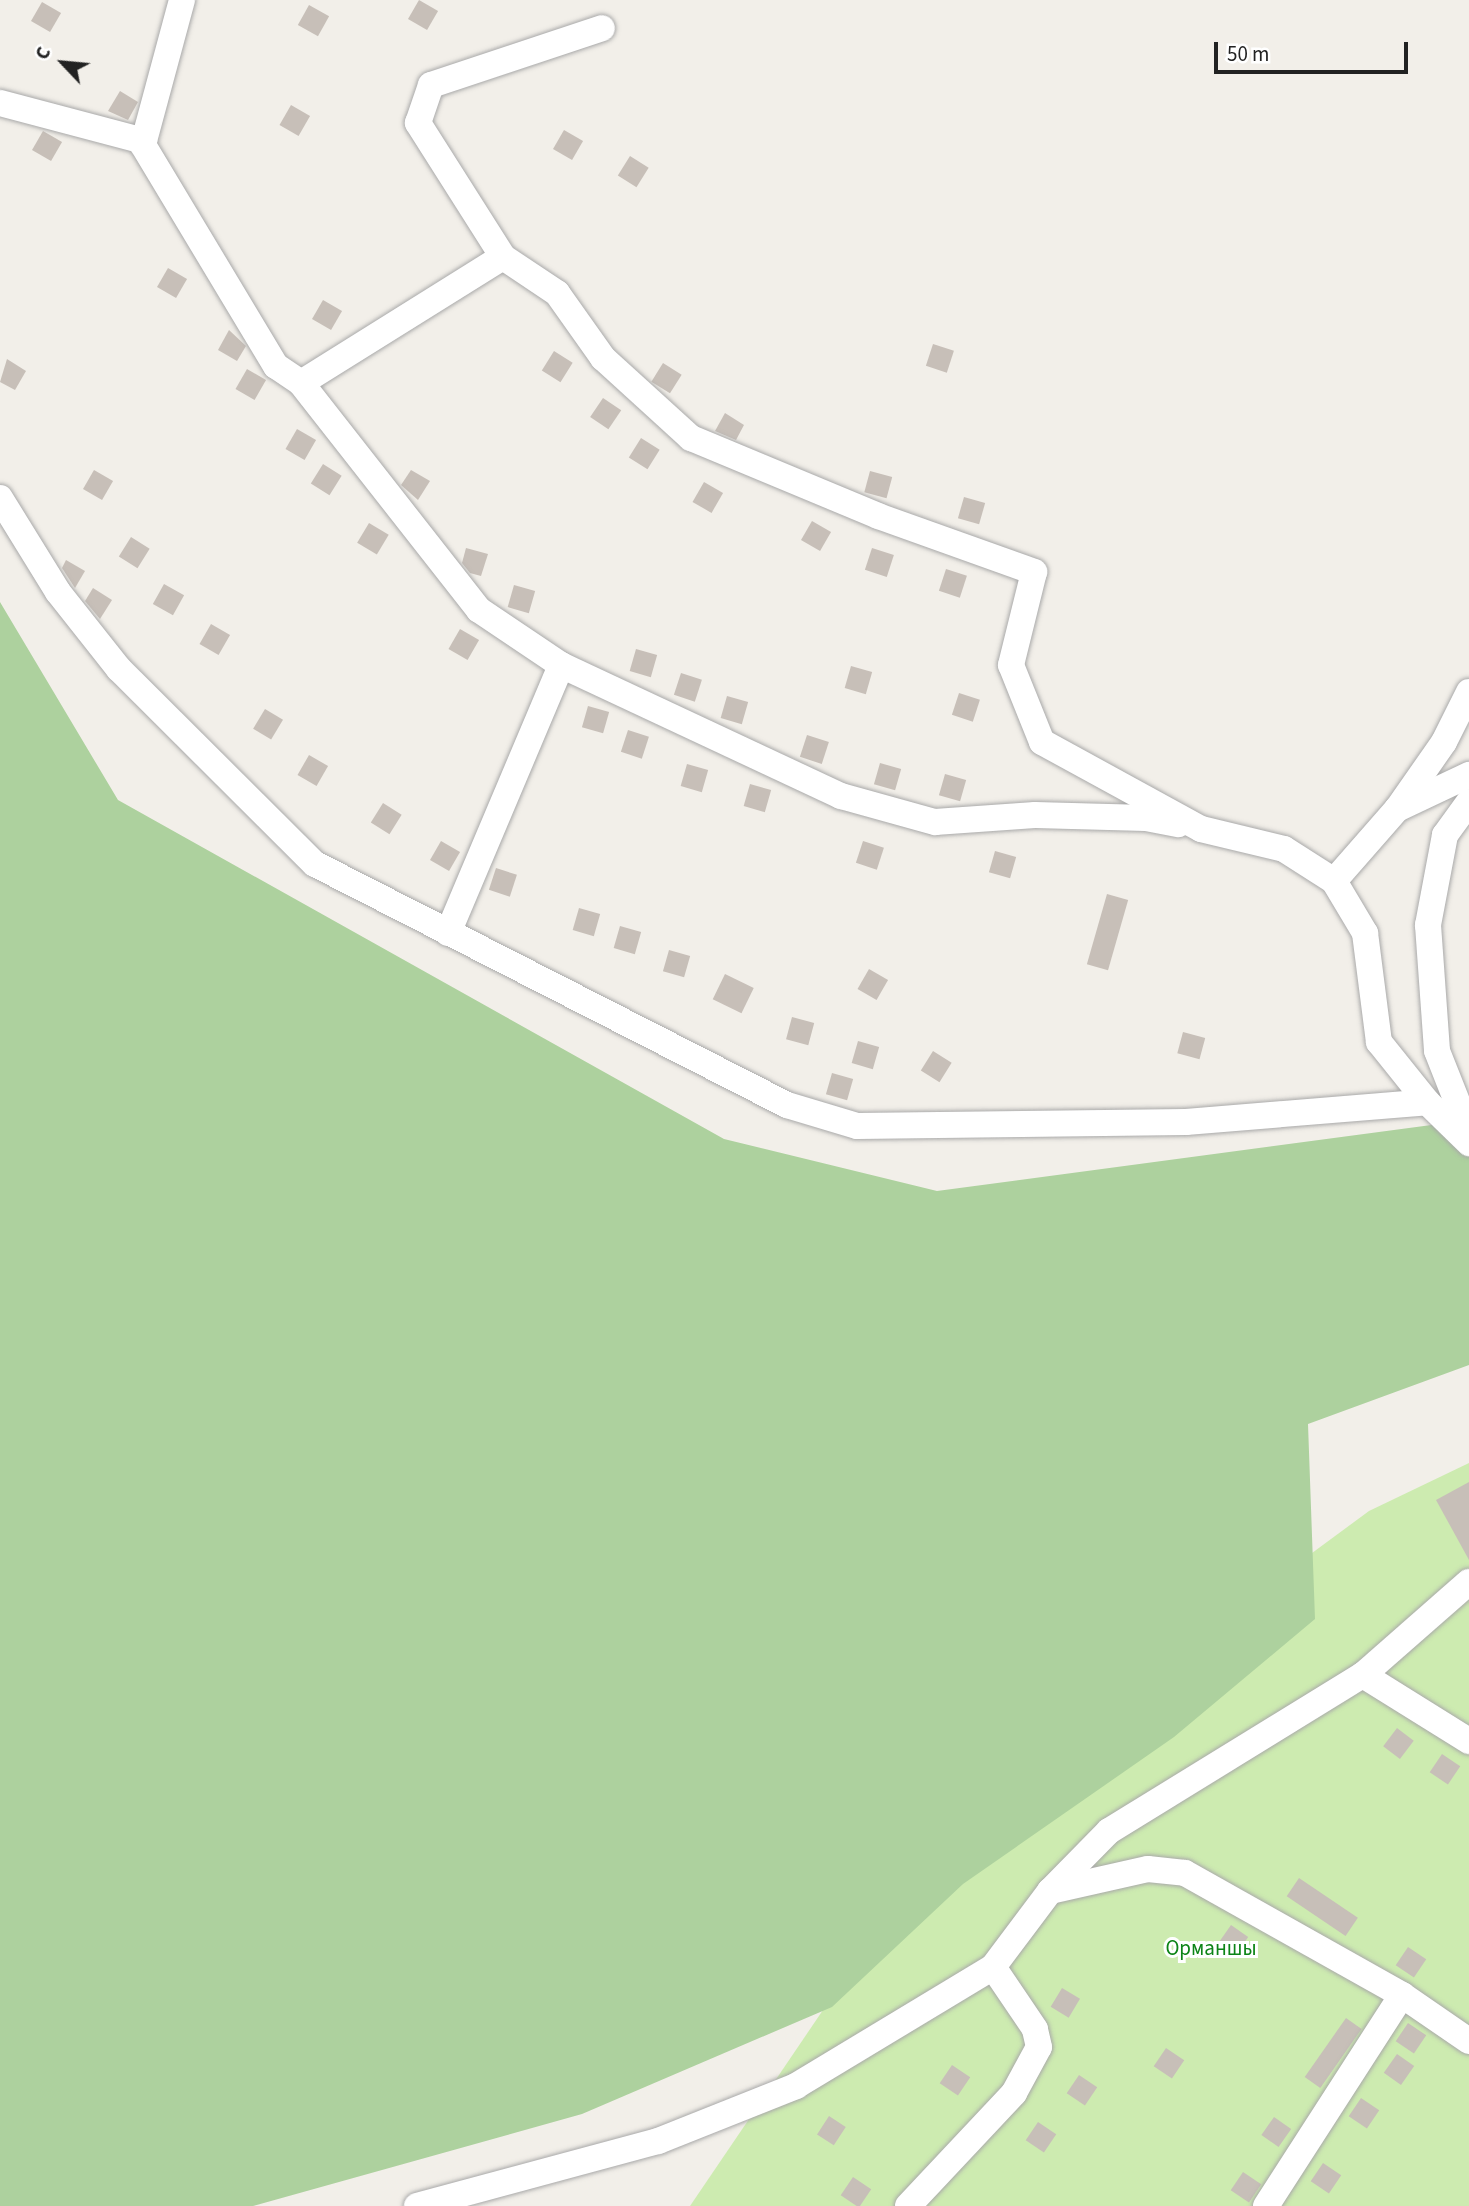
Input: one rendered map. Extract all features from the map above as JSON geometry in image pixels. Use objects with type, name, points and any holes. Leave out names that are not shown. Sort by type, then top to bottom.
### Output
[{"type":"street","points":[[144,141],[182,0]]},
{"type":"street","points":[[602,28],[430,85],[418,123],[503,257],[557,293],[603,358],[691,438],[878,516],[1034,572],[1011,664],[1042,742],[1201,828]]},
{"type":"street","points":[[0,103],[144,141],[276,366],[301,383],[480,610],[561,665],[841,796],[935,822],[1035,815],[1146,818],[1201,828],[1284,849],[1334,881],[1365,933],[1379,1042],[1427,1102],[1469,1143]]},
{"type":"street","points":[[301,383],[503,257]]},
{"type":"street","points":[[0,498],[58,592],[119,669],[315,864],[786,1105],[857,1126],[1185,1122],[1427,1102]]},
{"type":"street","points":[[447,933],[561,665]]},
{"type":"street","points":[[1334,881],[1397,809],[1444,742],[1469,692]]},
{"type":"street","points":[[1397,809],[1469,775]]},
{"type":"street","points":[[1469,802],[1445,835],[1428,925],[1437,1051],[1469,1132]]},
{"type":"street","points":[[417,2206],[659,2141],[796,2085],[993,1967],[1050,1891],[1109,1831],[1363,1675],[1469,1583]]},
{"type":"street","points":[[1363,1675],[1469,1741]]},
{"type":"street","points":[[1050,1891],[1148,1869],[1185,1873],[1402,1996],[1469,2041]]},
{"type":"street","points":[[908,2206],[1000,2110],[1032,2067],[1039,2047],[1035,2029],[993,1967]]},
{"type":"street","points":[[1266,2206],[1402,1996]]},
{"type":"green space","points":[[0,602],[118,800],[724,1139],[937,1191],[1469,1120],[1469,1365],[1308,1424],[1315,1619],[1174,1737],[963,1884],[832,2007],[582,2114],[253,2206],[0,2206]]},
{"type":"green space","name":"Орманшы","points":[[1469,1463],[1469,2206],[690,2206],[954,1817],[1369,1511]]},
{"type":"building","points":[[419,0],[438,11],[427,30],[408,19]]},
{"type":"building","points":[[42,2],[61,13],[50,32],[31,21]]},
{"type":"building","points":[[309,5],[329,16],[318,36],[298,25]]},
{"type":"building","points":[[120,91],[138,102],[128,120],[108,111]]},
{"type":"building","points":[[291,105],[310,116],[299,136],[280,125]]},
{"type":"building","points":[[564,130],[583,141],[572,160],[553,149]]},
{"type":"building","points":[[43,131],[62,142],[51,161],[32,150]]},
{"type":"building","points":[[630,156],[649,168],[636,187],[618,176]]},
{"type":"building","points":[[168,268],[187,279],[176,298],[157,287]]},
{"type":"building","points":[[323,300],[342,311],[331,330],[312,319]]},
{"type":"building","points":[[229,330],[246,346],[237,361],[218,350]]},
{"type":"building","points":[[933,344],[954,351],[947,373],[926,366]]},
{"type":"building","points":[[554,351],[573,363],[560,382],[542,371]]},
{"type":"building","points":[[7,359],[26,371],[15,390],[0,382]]},
{"type":"building","points":[[663,363],[682,375],[670,393],[651,382]]},
{"type":"building","points":[[247,369],[266,380],[255,400],[236,389]]},
{"type":"building","points":[[603,398],[621,410],[608,429],[590,417]]},
{"type":"building","points":[[725,413],[744,425],[736,440],[715,431]]},
{"type":"building","points":[[297,429],[316,440],[305,460],[286,449]]},
{"type":"building","points":[[641,438],[660,450],[647,469],[629,458]]},
{"type":"building","points":[[323,464],[342,476],[329,495],[311,484]]},
{"type":"building","points":[[94,470],[113,481],[102,500],[83,489]]},
{"type":"building","points":[[411,470],[430,481],[418,500],[401,485]]},
{"type":"building","points":[[870,471],[892,477],[887,498],[864,492]]},
{"type":"building","points":[[704,482],[723,493],[712,513],[692,502]]},
{"type":"building","points":[[964,497],[985,503],[979,524],[958,518]]},
{"type":"building","points":[[812,521],[831,532],[820,551],[801,540]]},
{"type":"building","points":[[369,523],[389,535],[377,555],[357,543]]},
{"type":"building","points":[[131,537],[150,549],[137,568],[119,557]]},
{"type":"building","points":[[466,548],[488,554],[481,576],[470,573],[462,563]]},
{"type":"building","points":[[872,548],[894,555],[887,577],[865,570]]},
{"type":"building","points":[[66,560],[85,571],[75,588],[62,568]]},
{"type":"building","points":[[946,569],[967,576],[960,598],[939,591]]},
{"type":"building","points":[[164,584],[184,595],[173,615],[153,604]]},
{"type":"building","points":[[514,585],[535,591],[529,613],[508,607]]},
{"type":"building","points":[[93,588],[112,600],[100,619],[85,601]]},
{"type":"building","points":[[211,624],[230,635],[219,655],[199,644]]},
{"type":"building","points":[[460,629],[479,640],[468,660],[448,649]]},
{"type":"building","points":[[636,649],[657,655],[651,677],[630,671]]},
{"type":"building","points":[[851,666],[872,672],[866,694],[845,688]]},
{"type":"building","points":[[681,673],[702,680],[695,702],[674,695]]},
{"type":"building","points":[[959,693],[980,700],[973,722],[952,715]]},
{"type":"building","points":[[727,696],[748,702],[742,724],[721,718]]},
{"type":"building","points":[[588,706],[609,712],[603,733],[582,727]]},
{"type":"building","points":[[265,709],[283,720],[271,740],[253,729]]},
{"type":"building","points":[[628,730],[649,737],[642,759],[621,752]]},
{"type":"building","points":[[807,735],[829,742],[822,764],[800,757]]},
{"type":"building","points":[[309,755],[328,766],[317,786],[298,775]]},
{"type":"building","points":[[880,763],[901,769],[895,790],[874,784]]},
{"type":"building","points":[[687,764],[708,770],[702,792],[681,786]]},
{"type":"building","points":[[945,774],[966,780],[960,801],[939,795]]},
{"type":"building","points":[[750,784],[771,790],[765,812],[744,806]]},
{"type":"building","points":[[383,803],[402,815],[389,834],[371,823]]},
{"type":"building","points":[[441,841],[460,852],[449,871],[430,860]]},
{"type":"building","points":[[863,841],[884,848],[877,870],[856,863]]},
{"type":"building","points":[[995,851],[1016,857],[1010,878],[989,872]]},
{"type":"building","points":[[496,868],[517,875],[510,897],[489,890]]},
{"type":"building","points":[[1107,894],[1128,900],[1108,970],[1087,964]]},
{"type":"building","points":[[579,908],[600,914],[594,936],[573,930]]},
{"type":"building","points":[[620,926],[641,932],[635,954],[614,948]]},
{"type":"building","points":[[669,950],[690,956],[684,977],[663,971]]},
{"type":"building","points":[[869,969],[888,980],[877,1000],[858,989]]},
{"type":"building","points":[[725,974],[754,988],[741,1013],[713,999]]},
{"type":"building","points":[[792,1017],[814,1023],[808,1045],[786,1039]]},
{"type":"building","points":[[1183,1032],[1205,1038],[1200,1059],[1177,1053]]},
{"type":"building","points":[[858,1041],[879,1047],[873,1069],[852,1063]]},
{"type":"building","points":[[933,1051],[952,1063],[939,1082],[921,1071]]},
{"type":"building","points":[[832,1073],[853,1079],[847,1100],[826,1094]]},
{"type":"building","points":[[1469,1482],[1469,1560],[1436,1500]]},
{"type":"building","points":[[1397,1728],[1414,1741],[1400,1759],[1383,1746]]},
{"type":"building","points":[[1442,1754],[1460,1766],[1448,1785],[1430,1772]]},
{"type":"building","points":[[1299,1878],[1358,1918],[1346,1936],[1287,1896]]},
{"type":"building","points":[[1231,1925],[1248,1937],[1236,1955],[1218,1943]]},
{"type":"building","points":[[1408,1947],[1426,1959],[1414,1978],[1396,1965]]},
{"type":"building","points":[[1062,1988],[1080,1999],[1069,2018],[1051,2007]]},
{"type":"building","points":[[1346,2018],[1362,2029],[1320,2088],[1305,2077]]},
{"type":"building","points":[[1408,2023],[1426,2035],[1414,2054],[1396,2041]]},
{"type":"building","points":[[1166,2048],[1184,2060],[1172,2079],[1154,2066]]},
{"type":"building","points":[[1397,2054],[1414,2066],[1401,2085],[1384,2073]]},
{"type":"building","points":[[952,2065],[970,2077],[958,2096],[940,2083]]},
{"type":"building","points":[[1079,2075],[1097,2087],[1085,2106],[1067,2093]]},
{"type":"building","points":[[1361,2098],[1379,2110],[1367,2129],[1349,2116]]},
{"type":"building","points":[[829,2116],[846,2127],[834,2145],[817,2134]]},
{"type":"building","points":[[1274,2117],[1291,2129],[1279,2147],[1261,2135]]},
{"type":"building","points":[[1038,2122],[1056,2134],[1044,2153],[1026,2140]]},
{"type":"building","points":[[1323,2163],[1341,2175],[1329,2194],[1311,2181]]},
{"type":"building","points":[[1243,2172],[1261,2184],[1249,2203],[1231,2190]]},
{"type":"building","points":[[853,2177],[871,2189],[860,2206],[841,2195]]}]
